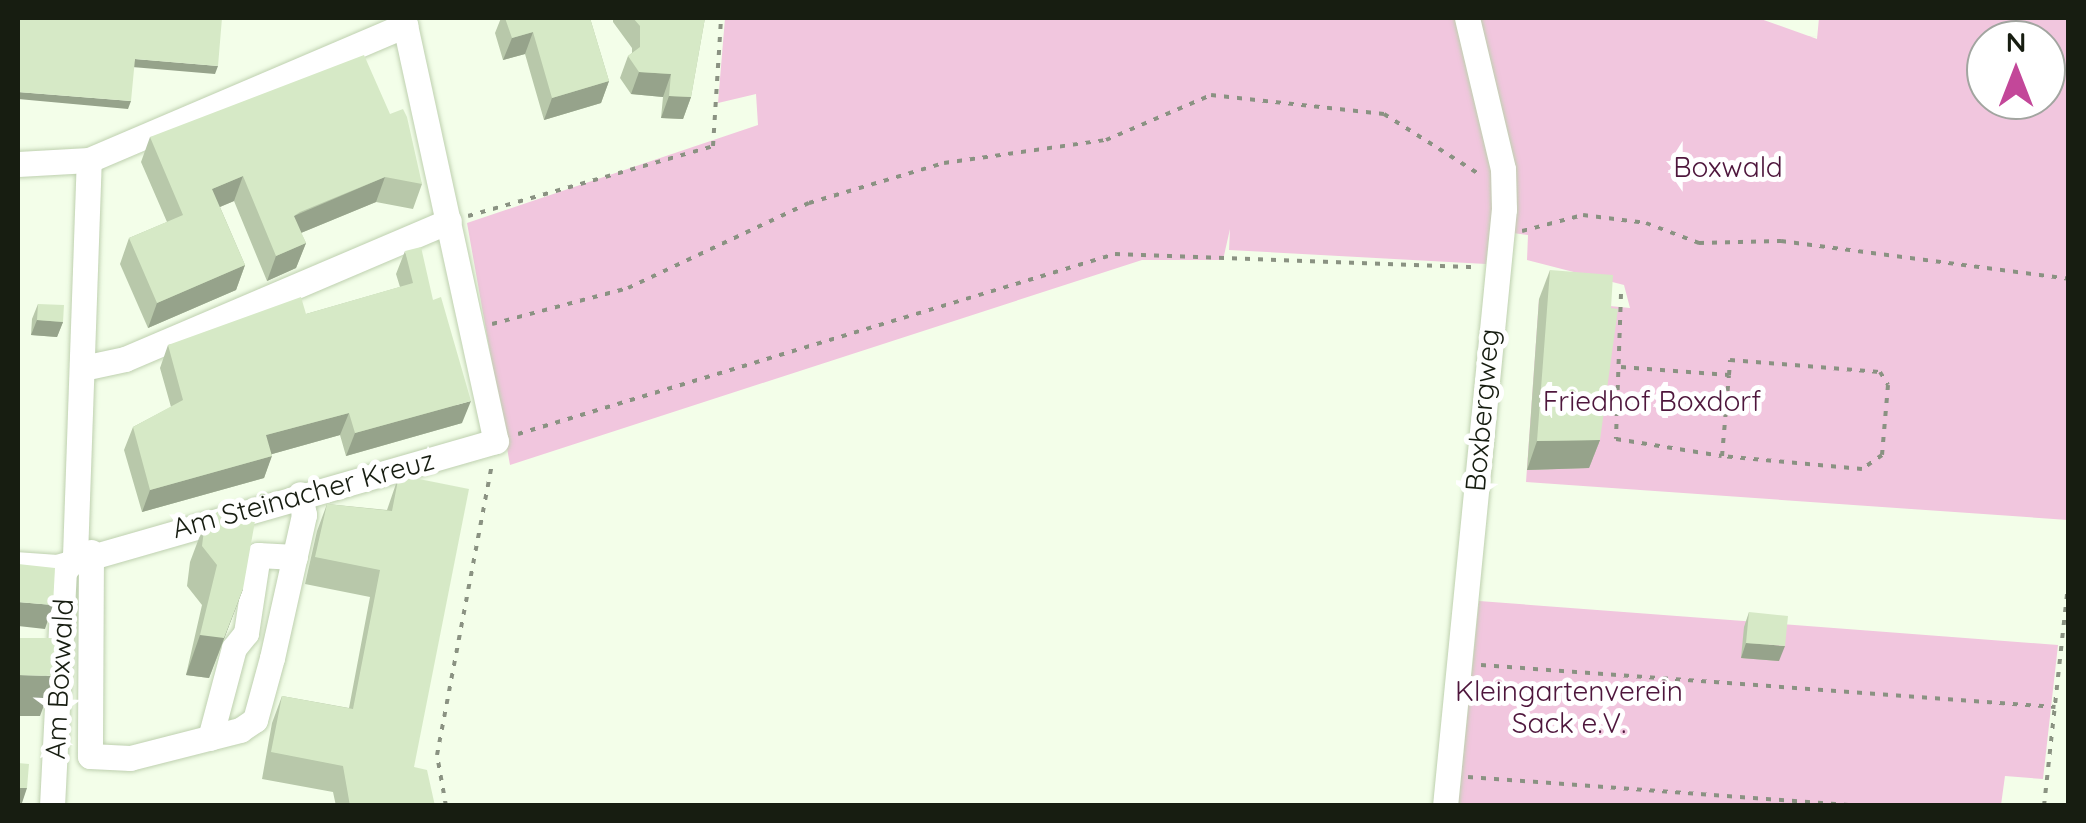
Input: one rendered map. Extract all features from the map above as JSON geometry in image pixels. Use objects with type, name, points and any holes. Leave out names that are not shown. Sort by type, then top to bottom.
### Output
[{"type":"street","name":"Boxbergweg","points":[[1445,806],[1504,209],[1503,169],[1468,18]]},
{"type":"street","points":[[18,164],[89,160],[417,21],[449,222],[496,441]]},
{"type":"street","points":[[89,160],[82,368],[90,756],[115,760],[210,738],[255,720],[295,557],[300,494]]},
{"type":"street","points":[[82,368],[125,360],[449,222]]},
{"type":"street","name":"Am Steinacher Kreuz","points":[[83,554],[496,441]]},
{"type":"street","name":"Am Boxwald","points":[[18,564],[57,567],[83,554]]},
{"type":"street","name":"Am Boxwald","points":[[52,806],[64,572],[83,554]]},
{"type":"street","points":[[210,738],[234,648],[246,633],[258,555],[295,557]]},
{"type":"path","points":[[449,222],[713,146],[721,18]]},
{"type":"path","points":[[471,329],[628,288],[809,203],[944,163],[1106,140],[1211,95],[1384,114],[1486,179],[1504,209]]},
{"type":"path","points":[[1498,242],[1582,215],[1646,223],[1699,244],[1781,240],[2068,279]]},
{"type":"path","points":[[446,806],[437,755],[496,441],[1115,254],[1496,268]]},
{"type":"path","points":[[1621,294],[1616,439],[1722,456],[1862,469],[1882,455],[1888,385],[1880,372],[1730,360],[1722,456]]},
{"type":"path","points":[[1621,367],[1729,375]]},
{"type":"path","points":[[2044,806],[2068,586]]},
{"type":"path","points":[[1472,664],[2055,707]]},
{"type":"path","points":[[1484,779],[1862,806]]},
{"type":"green space","name":"Boxwald","points":[[725,18],[1758,18],[1817,39],[1819,18],[2068,18],[2068,520],[1526,482],[1539,299],[1630,308],[1624,285],[1527,260],[1528,235],[1490,230],[1486,264],[1229,250],[1230,229],[1223,260],[1142,260],[510,465],[467,223],[758,125],[756,94],[718,103]]},
{"type":"green space","name":"Kleingartenverein Sack e.V.","points":[[1479,601],[2058,645],[2043,779],[2005,776],[2001,805],[1458,806]]},
{"type":"building","points":[[18,18],[222,18],[218,66],[135,59],[131,101],[18,92]]},
{"type":"building","points":[[505,18],[590,18],[609,81],[552,98],[533,32],[512,38]]},
{"type":"building","points":[[633,18],[705,18],[691,97],[669,96],[671,74],[639,72],[628,56],[640,47],[640,26]]},
{"type":"building","points":[[364,55],[390,114],[403,109],[407,117],[422,184],[385,177],[300,212],[294,216],[306,243],[276,256],[243,176],[212,189],[245,265],[157,303],[129,238],[183,215],[150,137]]},
{"type":"building","points":[[421,247],[433,300],[441,297],[471,401],[355,433],[349,413],[266,435],[272,456],[150,490],[133,427],[183,400],[168,345],[301,297],[306,314],[413,283],[405,251]]},
{"type":"building","points":[[1550,270],[1613,275],[1611,308],[1618,309],[1600,440],[1537,441]]},
{"type":"building","points":[[38,304],[64,305],[63,322],[37,320]]},
{"type":"building","points":[[399,475],[469,489],[414,767],[427,770],[435,806],[350,806],[343,766],[271,752],[282,696],[353,709],[380,570],[315,557],[327,504],[392,511]]},
{"type":"building","points":[[222,508],[255,521],[243,589],[224,638],[200,635],[217,565],[202,546],[205,522]]},
{"type":"building","points":[[18,564],[55,568],[53,605],[18,602]]},
{"type":"building","points":[[1749,612],[1788,616],[1785,646],[1746,643]]},
{"type":"building","points":[[18,638],[57,638],[55,676],[18,675]]},
{"type":"building","points":[[18,763],[29,764],[27,788],[18,788]]},
{"type":"park label","name":"Friedhof Boxdorf","points":[[1652,401]]}]
